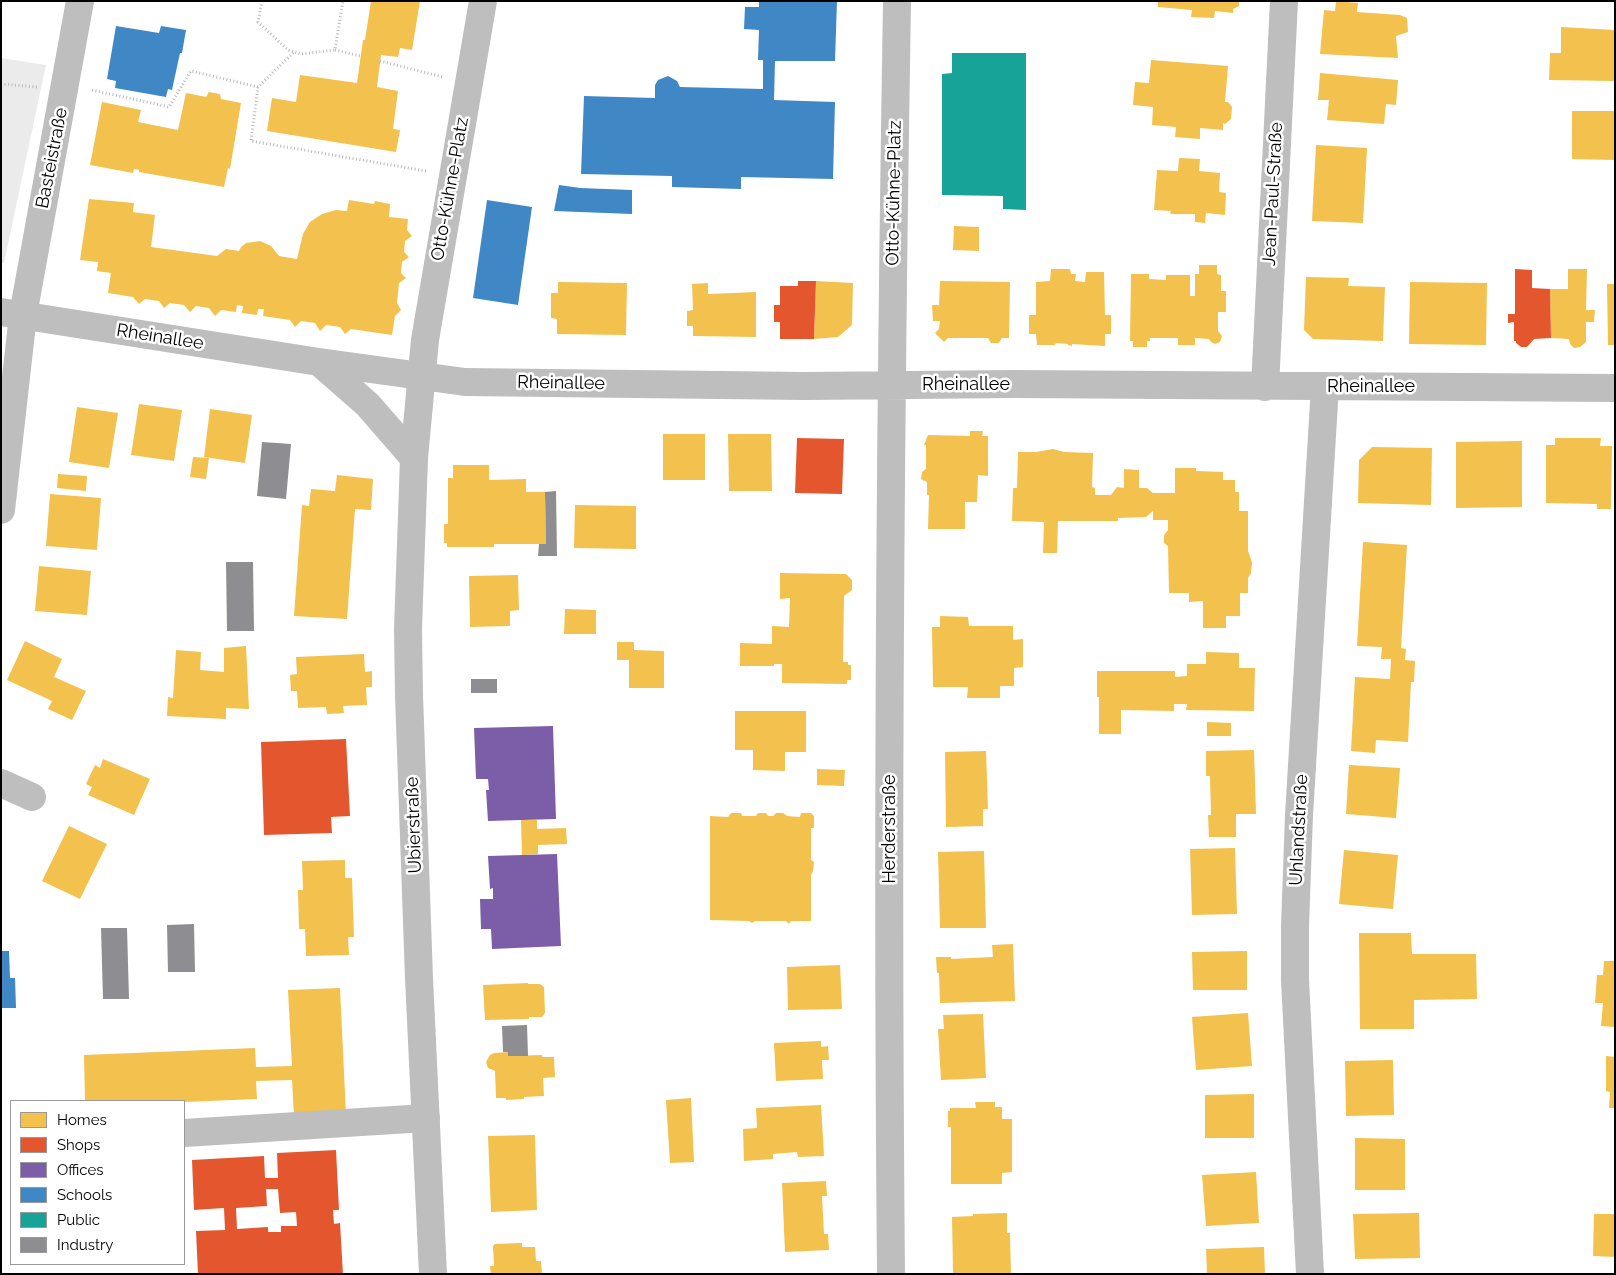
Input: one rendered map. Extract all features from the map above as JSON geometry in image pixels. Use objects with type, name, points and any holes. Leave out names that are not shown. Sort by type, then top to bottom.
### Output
[{"type":"street","name":"Basteistraße","points":[[1,510],[12,314],[65,86],[80,1]]},
{"type":"street","name":"Otto-Kühne-Platz","points":[[421,377],[425,340],[452,175],[483,1]]},
{"type":"street","name":"Otto-Kühne-Platz","points":[[891,385],[897,1]]},
{"type":"street","name":"Jean-Paul-Straße","points":[[1265,387],[1284,1]]},
{"type":"street","name":"Rheinallee","points":[[12,314],[319,362],[465,382],[1615,388]]},
{"type":"street","points":[[319,362],[368,405],[414,458]]},
{"type":"street","name":"Ubierstraße","points":[[421,377],[414,458],[408,629],[408,695],[433,1274]]},
{"type":"street","name":"Herderstraße","points":[[890,1274],[891,385]]},
{"type":"street","name":"Uhlandstraße","points":[[1310,1274],[1295,980],[1296,916],[1299,815],[1325,386]]},
{"type":"street","points":[[1,783],[32,797]]},
{"type":"street","points":[[185,1133],[426,1118]]},
{"type":"path","points":[[262,1],[258,22],[288,50],[301,54],[335,50],[360,56]]},
{"type":"path","points":[[335,50],[343,1]]},
{"type":"path","points":[[294,52],[258,86],[251,141],[452,175]]},
{"type":"path","points":[[380,60],[468,83]]},
{"type":"path","points":[[1,84],[65,86],[169,107],[191,71],[258,86]]},
{"type":"shaded area","points":[[1,58],[46,65],[4,263],[1,263]]},
{"type":"building: Homes","points":[[371,1],[420,1],[412,50],[400,48],[398,57],[381,55],[377,87],[398,91],[393,129],[400,130],[396,152],[267,131],[272,98],[296,102],[300,75],[357,83]]},
{"type":"building: Homes","points":[[1158,1],[1239,1],[1239,6],[1233,9],[1233,13],[1215,11],[1214,18],[1191,17],[1192,10],[1158,7]]},
{"type":"building: Homes","points":[[1336,1],[1358,3],[1357,12],[1400,15],[1407,18],[1408,32],[1396,36],[1398,58],[1320,54],[1324,10],[1335,11]]},
{"type":"building: Homes","points":[[1561,27],[1615,30],[1615,81],[1549,80],[1550,53],[1561,53]]},
{"type":"building: Homes","points":[[1151,60],[1228,66],[1225,102],[1228,102],[1232,107],[1231,119],[1225,124],[1223,123],[1223,130],[1200,128],[1200,139],[1175,137],[1176,127],[1152,125],[1153,107],[1133,105],[1135,82],[1149,83]]},
{"type":"building: Homes","points":[[1320,73],[1398,80],[1396,105],[1386,104],[1384,124],[1327,120],[1329,100],[1318,100]]},
{"type":"building: Homes","points":[[209,92],[220,94],[221,99],[241,103],[230,169],[228,168],[224,187],[139,172],[139,170],[134,169],[133,173],[90,165],[102,102],[141,110],[138,122],[178,130],[186,93],[206,97]]},
{"type":"building: Homes","points":[[1572,111],[1615,111],[1615,160],[1572,159]]},
{"type":"building: Homes","points":[[1316,145],[1367,148],[1363,223],[1312,221]]},
{"type":"building: Homes","points":[[1179,158],[1200,159],[1199,171],[1220,173],[1219,192],[1226,193],[1225,215],[1206,213],[1205,223],[1195,222],[1195,214],[1170,214],[1171,211],[1154,210],[1157,170],[1178,171]]},
{"type":"building: Homes","points":[[89,199],[134,203],[133,212],[155,215],[151,247],[217,256],[226,249],[239,251],[246,243],[260,241],[271,246],[279,256],[297,259],[303,234],[310,222],[322,214],[336,210],[347,211],[349,200],[374,204],[375,201],[390,204],[389,217],[408,219],[407,230],[412,236],[405,241],[404,252],[409,257],[402,262],[401,273],[406,278],[399,283],[397,303],[401,310],[395,316],[392,335],[351,329],[345,334],[340,327],[326,325],[320,331],[315,323],[301,321],[295,327],[290,320],[263,316],[264,309],[258,309],[257,315],[242,313],[243,306],[237,305],[236,312],[221,310],[215,316],[209,308],[196,306],[190,312],[184,305],[170,303],[164,308],[159,301],[145,299],[139,304],[133,297],[108,293],[111,273],[97,271],[98,262],[80,260]]},
{"type":"building: Homes","points":[[954,226],[979,227],[979,251],[953,250]]},
{"type":"building: Homes","points":[[1199,265],[1217,265],[1217,274],[1221,275],[1221,291],[1226,291],[1226,312],[1218,312],[1218,331],[1222,336],[1220,342],[1215,344],[1209,339],[1195,338],[1195,345],[1178,345],[1178,338],[1150,338],[1150,341],[1147,341],[1147,347],[1133,347],[1133,341],[1130,341],[1131,274],[1149,274],[1149,279],[1166,280],[1166,275],[1190,275],[1190,296],[1195,296],[1195,274],[1199,274]]},
{"type":"building: Homes","points":[[1051,269],[1070,269],[1071,274],[1076,274],[1075,281],[1085,282],[1086,272],[1104,272],[1105,315],[1111,315],[1111,334],[1105,334],[1105,346],[1072,344],[1072,346],[1056,343],[1055,345],[1037,345],[1036,334],[1029,334],[1029,315],[1036,315],[1036,282],[1050,281]]},
{"type":"building: Homes","points":[[1568,269],[1587,269],[1586,310],[1595,310],[1594,322],[1586,322],[1586,342],[1580,347],[1574,348],[1570,344],[1569,339],[1551,338],[1550,289],[1568,289]]},
{"type":"building: Homes","points":[[1306,277],[1349,278],[1348,286],[1385,287],[1383,341],[1313,339],[1304,330]]},
{"type":"building: Homes","points":[[816,281],[853,283],[852,325],[838,337],[814,339]]},
{"type":"building: Homes","points":[[940,281],[1010,282],[1009,338],[1002,338],[999,343],[991,343],[988,338],[948,338],[944,342],[935,333],[939,329],[940,321],[933,321],[932,305],[939,305]]},
{"type":"building: Homes","points":[[558,282],[627,283],[626,335],[557,334],[557,319],[551,318],[551,293],[558,293]]},
{"type":"building: Homes","points":[[1410,282],[1487,283],[1486,345],[1409,344]]},
{"type":"building: Homes","points":[[708,283],[708,294],[756,292],[756,337],[693,336],[693,326],[687,326],[687,311],[693,310],[692,284]]},
{"type":"building: Homes","points":[[1607,284],[1615,284],[1615,345],[1608,345]]},
{"type":"building: Homes","points":[[139,404],[182,410],[174,461],[131,455]]},
{"type":"building: Homes","points":[[77,407],[118,413],[109,468],[69,462]]},
{"type":"building: Homes","points":[[210,409],[252,415],[245,463],[204,457]]},
{"type":"building: Homes","points":[[970,431],[983,431],[982,436],[988,436],[988,476],[978,475],[977,502],[965,502],[965,529],[928,529],[929,495],[927,495],[927,482],[921,479],[922,472],[926,469],[926,445],[924,445],[928,435],[970,436]]},
{"type":"building: Homes","points":[[663,434],[705,434],[705,480],[663,480]]},
{"type":"building: Homes","points":[[728,434],[771,434],[772,491],[729,491]]},
{"type":"building: Homes","points":[[1555,438],[1601,438],[1600,446],[1612,446],[1611,509],[1597,509],[1597,504],[1546,503],[1546,445],[1555,445]]},
{"type":"building: Homes","points":[[1522,441],[1522,507],[1456,508],[1456,442]]},
{"type":"building: Homes","points":[[1372,447],[1432,448],[1431,505],[1358,503],[1359,460]]},
{"type":"building: Homes","points":[[1053,449],[1064,452],[1093,453],[1092,487],[1095,488],[1095,495],[1111,495],[1117,487],[1124,488],[1124,469],[1139,470],[1139,488],[1147,488],[1153,493],[1175,493],[1175,468],[1196,468],[1196,471],[1223,472],[1223,480],[1235,480],[1235,492],[1239,492],[1239,511],[1248,511],[1248,551],[1252,562],[1251,573],[1248,578],[1248,593],[1240,593],[1240,616],[1226,616],[1226,628],[1203,628],[1203,601],[1189,602],[1189,593],[1169,593],[1168,546],[1164,543],[1164,535],[1168,530],[1168,520],[1153,520],[1153,511],[1146,517],[1118,518],[1118,521],[1058,521],[1057,553],[1043,553],[1044,522],[1012,521],[1013,488],[1017,488],[1018,452],[1036,452]]},
{"type":"building: Homes","points":[[193,457],[209,458],[206,479],[190,477]]},
{"type":"building: Homes","points":[[453,465],[489,465],[489,480],[526,479],[526,492],[545,492],[546,544],[494,544],[494,547],[447,547],[447,543],[444,543],[444,524],[448,524],[448,478],[453,478]]},
{"type":"building: Homes","points":[[58,474],[87,476],[86,491],[57,488]]},
{"type":"building: Homes","points":[[337,475],[373,479],[371,510],[355,509],[347,619],[294,616],[302,505],[309,506],[311,489],[335,491]]},
{"type":"building: Homes","points":[[50,494],[101,498],[97,550],[46,546]]},
{"type":"building: Homes","points":[[575,505],[636,506],[636,549],[574,548]]},
{"type":"building: Homes","points":[[1363,542],[1407,545],[1401,648],[1406,649],[1405,660],[1415,661],[1414,682],[1411,682],[1408,742],[1376,740],[1375,753],[1351,751],[1355,677],[1390,679],[1391,659],[1381,659],[1382,647],[1357,646]]},
{"type":"building: Homes","points":[[39,566],[91,571],[87,615],[35,611]]},
{"type":"building: Homes","points":[[780,573],[846,574],[852,580],[852,590],[844,596],[843,662],[848,662],[848,665],[851,665],[851,680],[847,680],[847,684],[782,683],[782,664],[774,664],[774,666],[740,666],[740,643],[772,644],[772,626],[789,627],[790,598],[780,599]]},
{"type":"building: Homes","points":[[518,575],[519,610],[510,611],[510,626],[470,627],[469,576]]},
{"type":"building: Homes","points":[[565,609],[596,610],[596,634],[564,634]]},
{"type":"building: Homes","points":[[940,616],[968,617],[969,626],[1013,626],[1013,640],[1023,639],[1023,667],[1014,668],[1014,686],[1000,686],[1000,698],[967,698],[968,687],[933,687],[932,627],[940,627]]},
{"type":"building: Homes","points":[[25,641],[62,659],[54,677],[86,691],[72,720],[48,709],[52,701],[7,680]]},
{"type":"building: Homes","points":[[617,642],[634,642],[634,650],[664,651],[664,688],[629,688],[629,660],[617,660]]},
{"type":"building: Homes","points":[[246,646],[249,709],[226,708],[226,719],[167,716],[168,697],[173,698],[176,650],[201,652],[200,670],[224,672],[224,648]]},
{"type":"building: Homes","points":[[1206,652],[1239,653],[1239,668],[1255,668],[1254,711],[1186,710],[1187,704],[1174,704],[1174,711],[1121,710],[1121,734],[1099,734],[1097,671],[1175,671],[1175,677],[1187,676],[1187,664],[1206,664]]},
{"type":"building: Homes","points":[[364,654],[365,672],[372,671],[372,687],[366,687],[367,705],[343,706],[344,713],[327,714],[326,707],[298,708],[297,691],[291,691],[290,675],[297,674],[296,657]]},
{"type":"building: Homes","points":[[735,711],[806,711],[806,752],[785,752],[785,771],[753,770],[753,750],[735,750]]},
{"type":"building: Homes","points":[[1207,722],[1231,723],[1231,736],[1207,736]]},
{"type":"building: Homes","points":[[1254,750],[1256,814],[1236,814],[1236,837],[1209,837],[1208,815],[1211,815],[1210,776],[1206,776],[1206,751]]},
{"type":"building: Homes","points":[[986,751],[988,809],[983,809],[983,826],[946,827],[945,752]]},
{"type":"building: Homes","points":[[103,759],[150,779],[134,815],[88,795],[92,787],[86,784],[95,765],[100,768]]},
{"type":"building: Homes","points":[[1349,765],[1400,768],[1396,818],[1346,814]]},
{"type":"building: Homes","points":[[817,769],[845,770],[844,786],[817,785]]},
{"type":"building: Homes","points":[[731,813],[741,813],[742,816],[756,816],[758,813],[766,813],[768,816],[773,816],[776,813],[783,813],[787,816],[800,817],[801,813],[811,813],[814,816],[814,828],[811,828],[811,860],[814,862],[811,875],[811,921],[791,921],[789,924],[786,921],[755,921],[752,923],[749,921],[710,920],[710,816],[728,817]]},
{"type":"building: Homes","points":[[521,820],[537,820],[537,829],[566,828],[567,844],[538,845],[538,854],[522,855]]},
{"type":"building: Homes","points":[[69,826],[107,844],[80,899],[42,881]]},
{"type":"building: Homes","points":[[1235,848],[1237,914],[1192,915],[1190,849]]},
{"type":"building: Homes","points":[[1344,850],[1398,855],[1393,909],[1339,904]]},
{"type":"building: Homes","points":[[984,851],[986,928],[940,928],[938,852]]},
{"type":"building: Homes","points":[[345,860],[345,878],[352,878],[354,937],[348,937],[349,955],[306,956],[305,929],[299,929],[298,890],[303,890],[302,861]]},
{"type":"building: Homes","points":[[1359,933],[1411,933],[1412,954],[1476,954],[1477,999],[1414,1000],[1414,1029],[1360,1029]]},
{"type":"building: Homes","points":[[1013,944],[1015,1001],[940,1003],[939,973],[937,973],[936,957],[951,957],[951,959],[993,957],[992,945]]},
{"type":"building: Homes","points":[[1247,951],[1247,990],[1193,990],[1192,952]]},
{"type":"building: Homes","points":[[1604,961],[1615,961],[1615,1027],[1601,1026],[1603,1003],[1595,1003],[1597,975],[1603,975]]},
{"type":"building: Homes","points":[[840,965],[842,1009],[788,1010],[787,967]]},
{"type":"building: Homes","points":[[540,984],[544,987],[545,1013],[542,1017],[485,1020],[483,985]]},
{"type":"building: Homes","points":[[340,988],[346,1115],[294,1117],[292,1080],[256,1081],[257,1099],[185,1102],[185,1100],[85,1100],[84,1055],[255,1048],[256,1067],[292,1066],[288,990]]},
{"type":"building: Homes","points":[[1248,1013],[1252,1066],[1196,1070],[1192,1017]]},
{"type":"building: Homes","points":[[983,1014],[986,1078],[941,1080],[938,1029],[944,1029],[943,1015]]},
{"type":"building: Homes","points":[[821,1041],[821,1047],[828,1046],[829,1060],[822,1060],[823,1079],[776,1081],[774,1043]]},
{"type":"building: Homes","points":[[508,1052],[508,1056],[542,1055],[542,1057],[554,1057],[555,1077],[543,1078],[544,1096],[506,1100],[506,1098],[496,1098],[495,1071],[488,1068],[486,1062],[490,1055],[494,1053]]},
{"type":"building: Homes","points":[[1606,1056],[1615,1057],[1615,1108],[1609,1108],[1610,1092],[1606,1091]]},
{"type":"building: Homes","points":[[1393,1060],[1394,1115],[1346,1116],[1345,1061]]},
{"type":"building: Homes","points":[[1254,1094],[1254,1138],[1205,1138],[1205,1095]]},
{"type":"building: Homes","points":[[691,1098],[694,1162],[670,1163],[666,1100]]},
{"type":"building: Homes","points":[[975,1102],[995,1102],[995,1107],[1002,1107],[1002,1119],[1012,1119],[1012,1172],[1002,1173],[1002,1184],[951,1184],[951,1127],[948,1127],[948,1111],[950,1111],[950,1108],[976,1108]]},
{"type":"building: Homes","points":[[821,1105],[824,1156],[798,1157],[797,1152],[773,1154],[773,1159],[744,1161],[743,1129],[757,1128],[756,1108]]},
{"type":"building: Homes","points":[[535,1135],[537,1210],[491,1212],[488,1136]]},
{"type":"building: Homes","points":[[1355,1138],[1405,1139],[1405,1190],[1355,1190]]},
{"type":"building: Homes","points":[[1256,1172],[1259,1223],[1206,1226],[1202,1175]]},
{"type":"building: Homes","points":[[826,1181],[827,1196],[822,1196],[824,1234],[828,1234],[829,1250],[785,1252],[782,1183]]},
{"type":"building: Homes","points":[[1007,1213],[1007,1233],[1010,1233],[1011,1274],[953,1274],[952,1217]]},
{"type":"building: Homes","points":[[1419,1213],[1420,1258],[1355,1259],[1353,1214]]},
{"type":"building: Homes","points":[[1594,1214],[1615,1214],[1615,1257],[1593,1256]]},
{"type":"building: Homes","points":[[522,1243],[522,1247],[535,1247],[536,1261],[541,1261],[542,1274],[491,1274],[490,1266],[494,1266],[493,1246],[495,1244]]},
{"type":"building: Homes","points":[[1264,1247],[1265,1274],[1207,1274],[1206,1249]]},
{"type":"building: Shops","points":[[1515,269],[1532,270],[1532,288],[1550,289],[1551,338],[1534,339],[1527,347],[1521,347],[1514,341],[1514,322],[1508,323],[1508,314],[1515,314]]},
{"type":"building: Shops","points":[[798,281],[816,281],[814,339],[780,339],[780,322],[774,322],[774,305],[780,305],[780,286],[798,286]]},
{"type":"building: Shops","points":[[797,438],[844,439],[842,494],[795,493]]},
{"type":"building: Shops","points":[[346,739],[350,816],[331,817],[332,833],[264,835],[261,742]]},
{"type":"building: Shops","points":[[336,1150],[339,1210],[333,1210],[334,1224],[340,1223],[343,1274],[198,1274],[196,1231],[225,1230],[224,1208],[194,1210],[192,1160],[264,1156],[265,1178],[278,1178],[277,1153]],"holes":[[[266,1189],[278,1189],[280,1213],[296,1212],[297,1226],[281,1226],[281,1232],[268,1232],[268,1227],[237,1229],[236,1208],[267,1206]]]},
{"type":"building: Offices","points":[[553,726],[556,819],[488,821],[486,790],[489,790],[488,779],[476,779],[474,728]]},
{"type":"building: Offices","points":[[557,854],[561,946],[492,949],[491,929],[481,929],[480,899],[493,899],[493,888],[490,889],[488,856]]},
{"type":"building: Schools","points":[[759,1],[837,1],[835,61],[775,61],[774,100],[835,102],[833,179],[741,177],[741,189],[672,187],[672,176],[581,174],[584,96],[655,98],[655,85],[658,80],[668,76],[677,81],[680,87],[763,89],[763,60],[758,60],[759,30],[744,29],[745,7],[759,7]]},
{"type":"building: Schools","points":[[116,26],[159,33],[161,26],[186,30],[172,90],[168,89],[166,97],[115,88],[116,81],[107,79]]},
{"type":"building: Schools","points":[[559,185],[580,188],[632,190],[632,214],[554,211]]},
{"type":"building: Schools","points":[[487,200],[532,207],[518,305],[473,298]]},
{"type":"building: Schools","points":[[1,951],[9,951],[10,978],[15,978],[16,1008],[1,1008]]},
{"type":"building: Public","points":[[952,53],[1026,53],[1026,210],[1003,209],[1003,196],[942,195],[942,74],[952,73]]},
{"type":"building: Industry","points":[[262,442],[291,444],[286,499],[257,496]]},
{"type":"building: Industry","points":[[556,491],[557,556],[538,556],[539,544],[546,544],[545,492]]},
{"type":"building: Industry","points":[[226,562],[253,562],[254,631],[227,631]]},
{"type":"building: Industry","points":[[471,679],[497,679],[497,693],[471,693]]},
{"type":"building: Industry","points":[[194,924],[195,972],[168,972],[167,925]]},
{"type":"building: Industry","points":[[101,928],[127,928],[129,999],[103,999]]},
{"type":"building: Industry","points":[[527,1025],[528,1056],[508,1056],[508,1052],[503,1052],[502,1026]]}]
